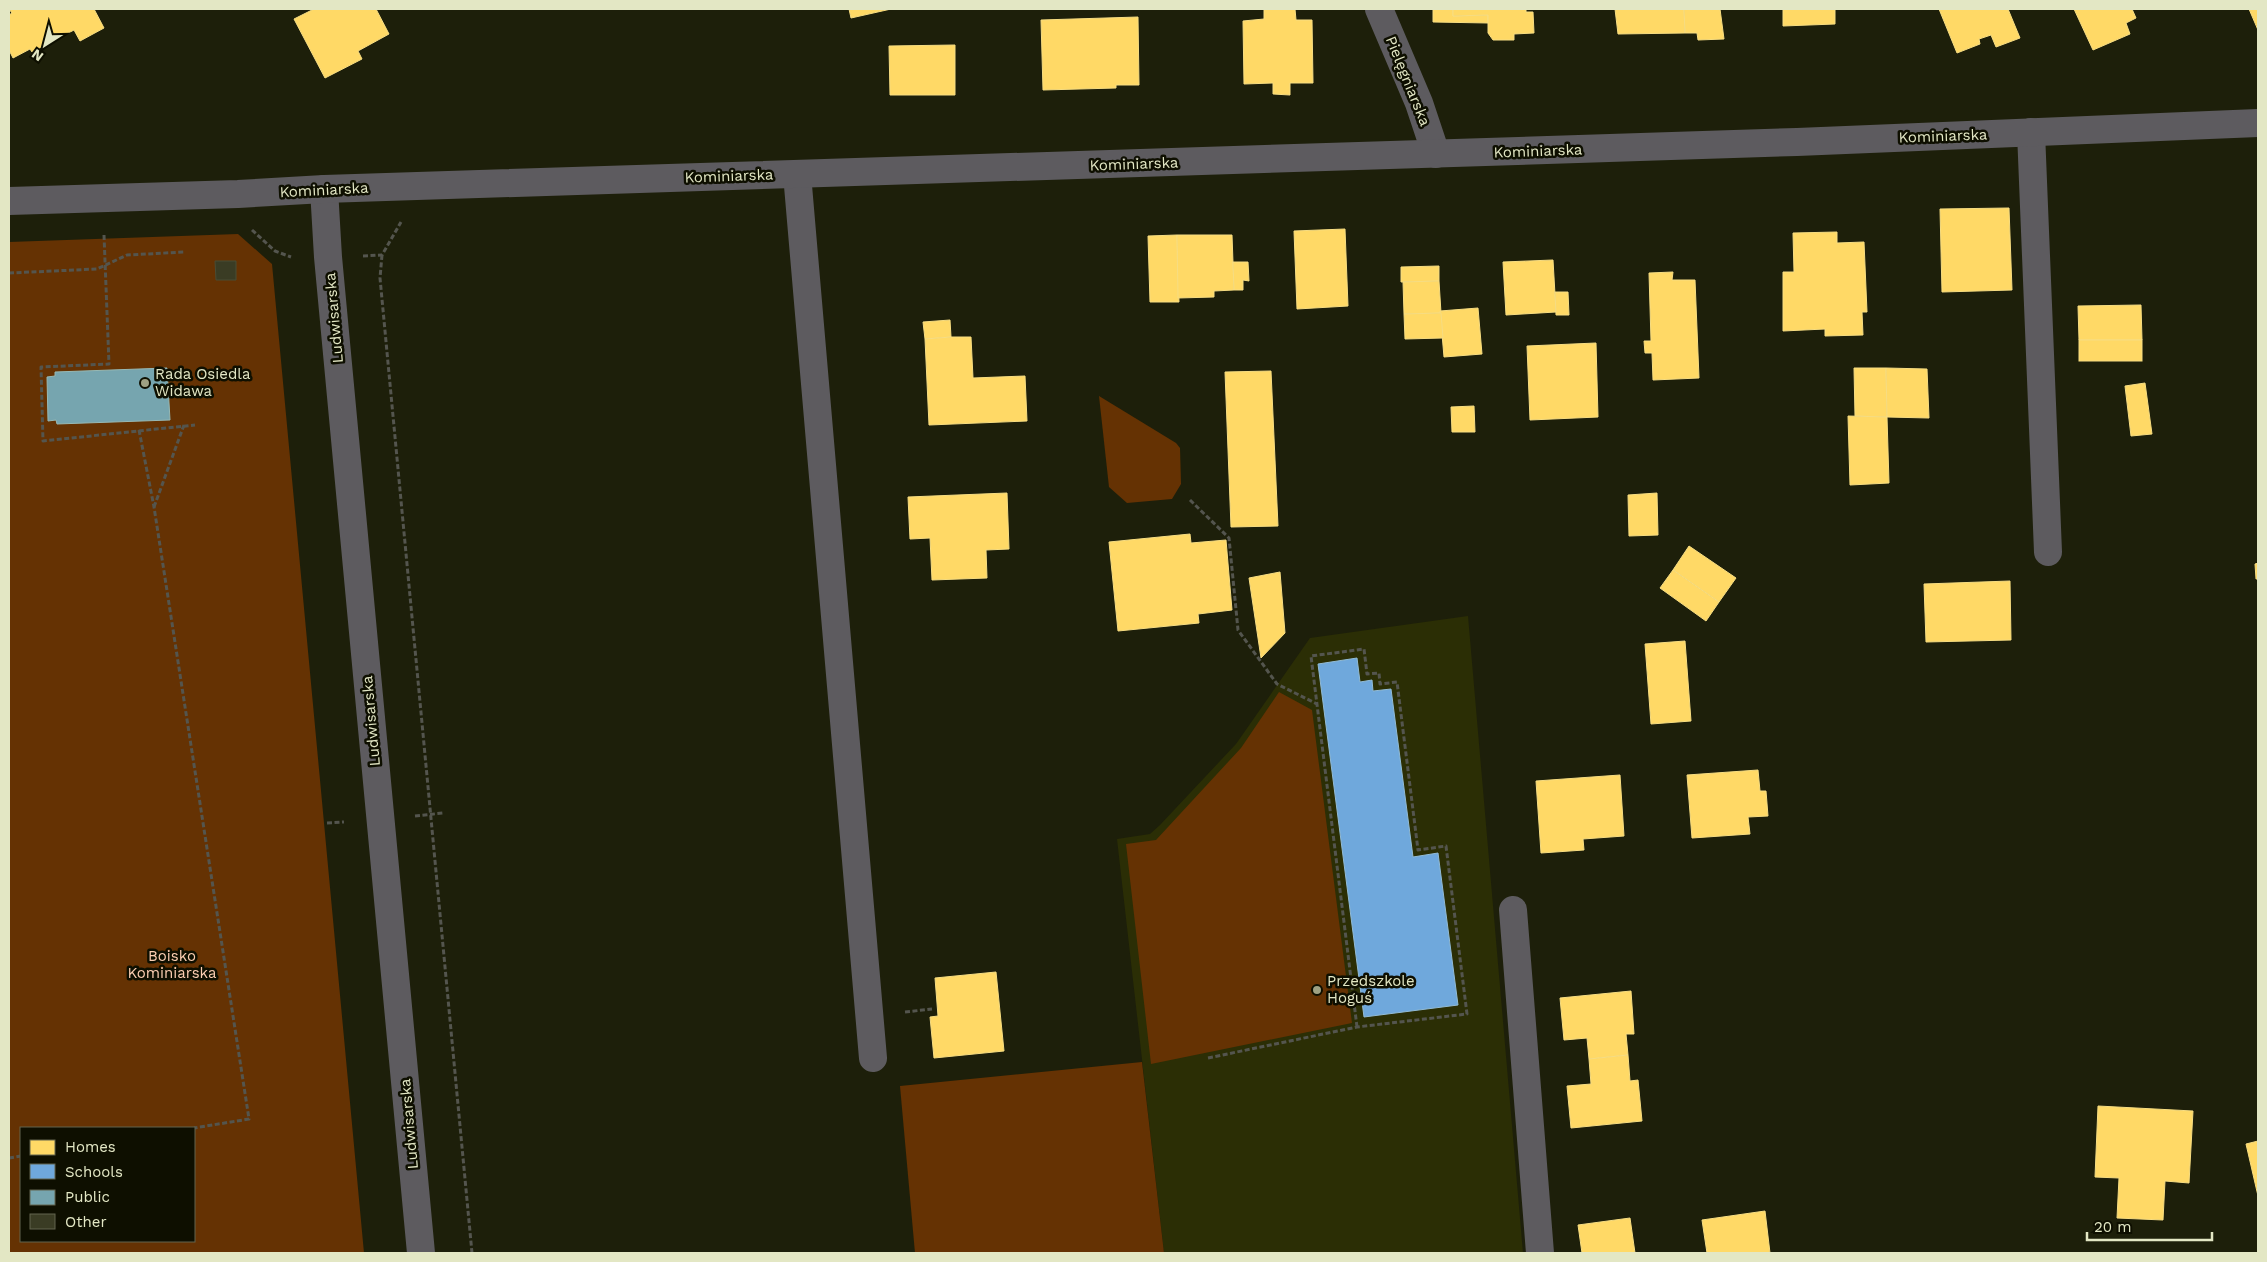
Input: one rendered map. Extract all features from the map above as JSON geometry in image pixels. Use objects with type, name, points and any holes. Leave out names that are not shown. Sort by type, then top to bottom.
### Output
[{"type":"street","name":"Pielęgniarska","points":[[1379,9],[1419,103],[1436,154]]},
{"type":"street","name":"Kominiarska","points":[[9,202],[405,186],[1436,154],[2258,123]]},
{"type":"street","points":[[2031,132],[2048,552]]},
{"type":"street","points":[[797,174],[873,1058]]},
{"type":"street","name":"Ludwisarska","points":[[324,189],[331,287],[421,1253]]},
{"type":"street","points":[[1513,910],[1540,1253]]},
{"type":"path","points":[[405,186],[405,214],[382,255],[380,278],[472,1253]]},
{"type":"path","points":[[247,226],[275,251],[292,258]]},
{"type":"path","points":[[103,229],[109,364],[41,367],[44,441],[195,425]]},
{"type":"path","points":[[9,273],[97,269],[127,254],[185,252]]},
{"type":"path","points":[[356,257],[382,255]]},
{"type":"path","points":[[154,508],[184,425]]},
{"type":"path","points":[[139,430],[154,508],[249,1119],[195,1128]]},
{"type":"path","points":[[1190,500],[1229,538],[1238,630],[1277,684],[1317,705]]},
{"type":"path","points":[[1208,1058],[1358,1027],[1467,1014],[1446,846],[1418,850],[1397,682],[1380,684],[1379,673],[1367,674],[1364,649],[1311,656],[1358,1027]]},
{"type":"shaded area","name":"Przedszkole Hoguś","points":[[1468,616],[1523,1253],[1164,1253],[1117,839],[1150,834],[1160,825],[1236,744],[1310,638]]},
{"type":"green space","name":"Boisko Kominiarska","points":[[238,234],[272,264],[364,1253],[9,1253],[9,242]]},
{"type":"green space","points":[[1099,396],[1176,443],[1180,448],[1181,484],[1172,499],[1127,503],[1109,487]]},
{"type":"green space","points":[[1279,692],[1312,710],[1352,1023],[1151,1064],[1126,844],[1156,840],[1241,748]]},
{"type":"green space","points":[[1142,1062],[1164,1253],[915,1253],[900,1086]]},
{"type":"building: Homes","points":[[9,9],[94,9],[104,28],[80,41],[74,30],[32,52],[30,49],[13,58],[9,50],[9,15],[12,13]]},
{"type":"building: Homes","points":[[314,9],[376,9],[389,34],[358,51],[362,59],[325,78],[294,19]]},
{"type":"building: Homes","points":[[849,9],[891,9],[851,18]]},
{"type":"building: Homes","points":[[1264,9],[1295,9],[1296,20],[1312,20],[1313,83],[1290,83],[1290,95],[1273,94],[1273,83],[1244,84],[1243,21],[1264,19]]},
{"type":"building: Homes","points":[[1433,9],[1453,9],[1453,16],[1488,15],[1488,23],[1433,22]]},
{"type":"building: Homes","points":[[1453,9],[1526,9],[1526,12],[1533,12],[1534,33],[1514,34],[1514,40],[1493,40],[1488,33],[1488,15],[1453,16]]},
{"type":"building: Homes","points":[[1615,9],[1684,9],[1685,33],[1618,34]]},
{"type":"building: Homes","points":[[1684,9],[1720,9],[1724,39],[1698,40],[1697,33],[1685,33]]},
{"type":"building: Homes","points":[[1783,9],[1835,9],[1835,24],[1783,26]]},
{"type":"building: Homes","points":[[1939,9],[2008,9],[2020,38],[1996,47],[1991,35],[1979,39],[1980,44],[1957,53]]},
{"type":"building: Homes","points":[[2074,9],[2132,9],[2136,18],[2126,23],[2130,34],[2093,50]]},
{"type":"building: Homes","points":[[2249,9],[2258,9],[2258,30]]},
{"type":"building: Homes","points":[[1138,17],[1139,85],[1116,85],[1116,88],[1043,90],[1041,20]]},
{"type":"building: Homes","points":[[955,45],[955,95],[890,95],[889,46]]},
{"type":"building: Homes","points":[[2009,208],[2012,290],[1942,292],[1940,209]]},
{"type":"building: Homes","points":[[1345,229],[1348,306],[1297,309],[1294,231]]},
{"type":"building: Homes","points":[[1837,232],[1837,243],[1864,242],[1867,312],[1862,312],[1863,335],[1825,336],[1825,329],[1783,331],[1783,272],[1794,272],[1793,233]]},
{"type":"building: Homes","points":[[1177,235],[1179,302],[1150,302],[1148,236]]},
{"type":"building: Homes","points":[[1177,235],[1232,235],[1234,290],[1214,291],[1214,297],[1178,298]]},
{"type":"building: Homes","points":[[1553,260],[1556,312],[1506,315],[1503,262]]},
{"type":"building: Homes","points":[[1233,262],[1248,262],[1249,281],[1243,280],[1243,290],[1234,290]]},
{"type":"building: Homes","points":[[1439,266],[1439,281],[1401,282],[1401,267]]},
{"type":"building: Homes","points":[[1673,272],[1672,280],[1695,280],[1699,378],[1653,380],[1652,353],[1645,353],[1644,341],[1651,341],[1649,273]]},
{"type":"building: Homes","points":[[1439,281],[1441,313],[1404,314],[1403,282]]},
{"type":"building: Homes","points":[[1555,292],[1568,292],[1569,315],[1556,315]]},
{"type":"building: Homes","points":[[2141,305],[2142,340],[2079,340],[2078,306]]},
{"type":"building: Homes","points":[[1478,308],[1482,354],[1444,357],[1440,311]]},
{"type":"building: Homes","points":[[1441,313],[1443,338],[1405,339],[1404,314]]},
{"type":"building: Homes","points":[[950,320],[951,337],[925,339],[923,322]]},
{"type":"building: Homes","points":[[971,337],[973,378],[1025,376],[1027,421],[929,425],[925,339]]},
{"type":"building: Homes","points":[[2079,340],[2142,340],[2142,361],[2079,361]]},
{"type":"building: Homes","points":[[1596,343],[1598,417],[1530,420],[1527,346]]},
{"type":"building: Homes","points":[[1854,368],[1886,368],[1887,417],[1855,416]]},
{"type":"building: Homes","points":[[1886,368],[1927,369],[1929,418],[1887,417]]},
{"type":"building: Homes","points":[[1271,371],[1278,526],[1231,527],[1225,372]]},
{"type":"building: Homes","points":[[2145,383],[2152,434],[2131,436],[2125,386]]},
{"type":"building: Homes","points":[[1474,406],[1475,432],[1452,432],[1451,407]]},
{"type":"building: Homes","points":[[1848,416],[1887,417],[1889,483],[1850,485]]},
{"type":"building: Homes","points":[[1007,493],[1009,549],[986,550],[987,578],[932,580],[930,538],[910,539],[908,497]]},
{"type":"building: Homes","points":[[1657,493],[1658,535],[1629,536],[1628,495]]},
{"type":"building: Homes","points":[[1190,534],[1191,543],[1226,540],[1232,610],[1198,614],[1199,623],[1118,631],[1109,542]]},
{"type":"building: Homes","points":[[1689,546],[1736,578],[1719,602],[1673,570]]},
{"type":"building: Homes","points":[[2258,563],[2258,579],[2256,579],[2255,564]]},
{"type":"building: Homes","points":[[1673,570],[1719,602],[1706,621],[1660,588]]},
{"type":"building: Homes","points":[[1280,572],[1285,633],[1261,658],[1249,578]]},
{"type":"building: Homes","points":[[2010,581],[2011,640],[1926,642],[1924,584]]},
{"type":"building: Homes","points":[[1685,641],[1691,721],[1651,724],[1645,644]]},
{"type":"building: Homes","points":[[1758,770],[1760,791],[1766,791],[1768,816],[1748,817],[1750,834],[1692,838],[1687,775]]},
{"type":"building: Homes","points":[[1620,775],[1624,836],[1583,839],[1584,850],[1541,853],[1536,781]]},
{"type":"building: Homes","points":[[996,972],[1004,1051],[934,1058],[930,1017],[938,1016],[935,978]]},
{"type":"building: Homes","points":[[1631,991],[1634,1034],[1626,1034],[1628,1055],[1589,1059],[1587,1038],[1564,1040],[1560,998]]},
{"type":"building: Homes","points":[[1628,1055],[1630,1081],[1638,1080],[1642,1121],[1571,1128],[1567,1086],[1591,1084],[1589,1059]]},
{"type":"building: Homes","points":[[2098,1106],[2193,1111],[2189,1183],[2165,1181],[2163,1220],[2117,1218],[2119,1178],[2095,1177]]},
{"type":"building: Homes","points":[[2258,1141],[2258,1196],[2246,1144]]},
{"type":"building: Homes","points":[[1765,1211],[1770,1253],[1707,1253],[1702,1220]]},
{"type":"building: Homes","points":[[1630,1218],[1635,1253],[1582,1253],[1578,1225]]},
{"type":"building: Schools","points":[[1357,658],[1360,682],[1372,680],[1373,691],[1391,689],[1413,857],[1438,853],[1458,1005],[1364,1017],[1318,664]]},
{"type":"building: Public","points":[[167,368],[170,420],[57,424],[56,420],[48,421],[47,377],[55,376],[55,372]]},
{"type":"building: Other","points":[[215,261],[236,261],[236,280],[216,280]]},
{"type":"place","name":"Rada Osiedla Widawa","points":[[145,383]]},
{"type":"place","name":"Przedszkole Hoguś","points":[[1317,990]]}]
